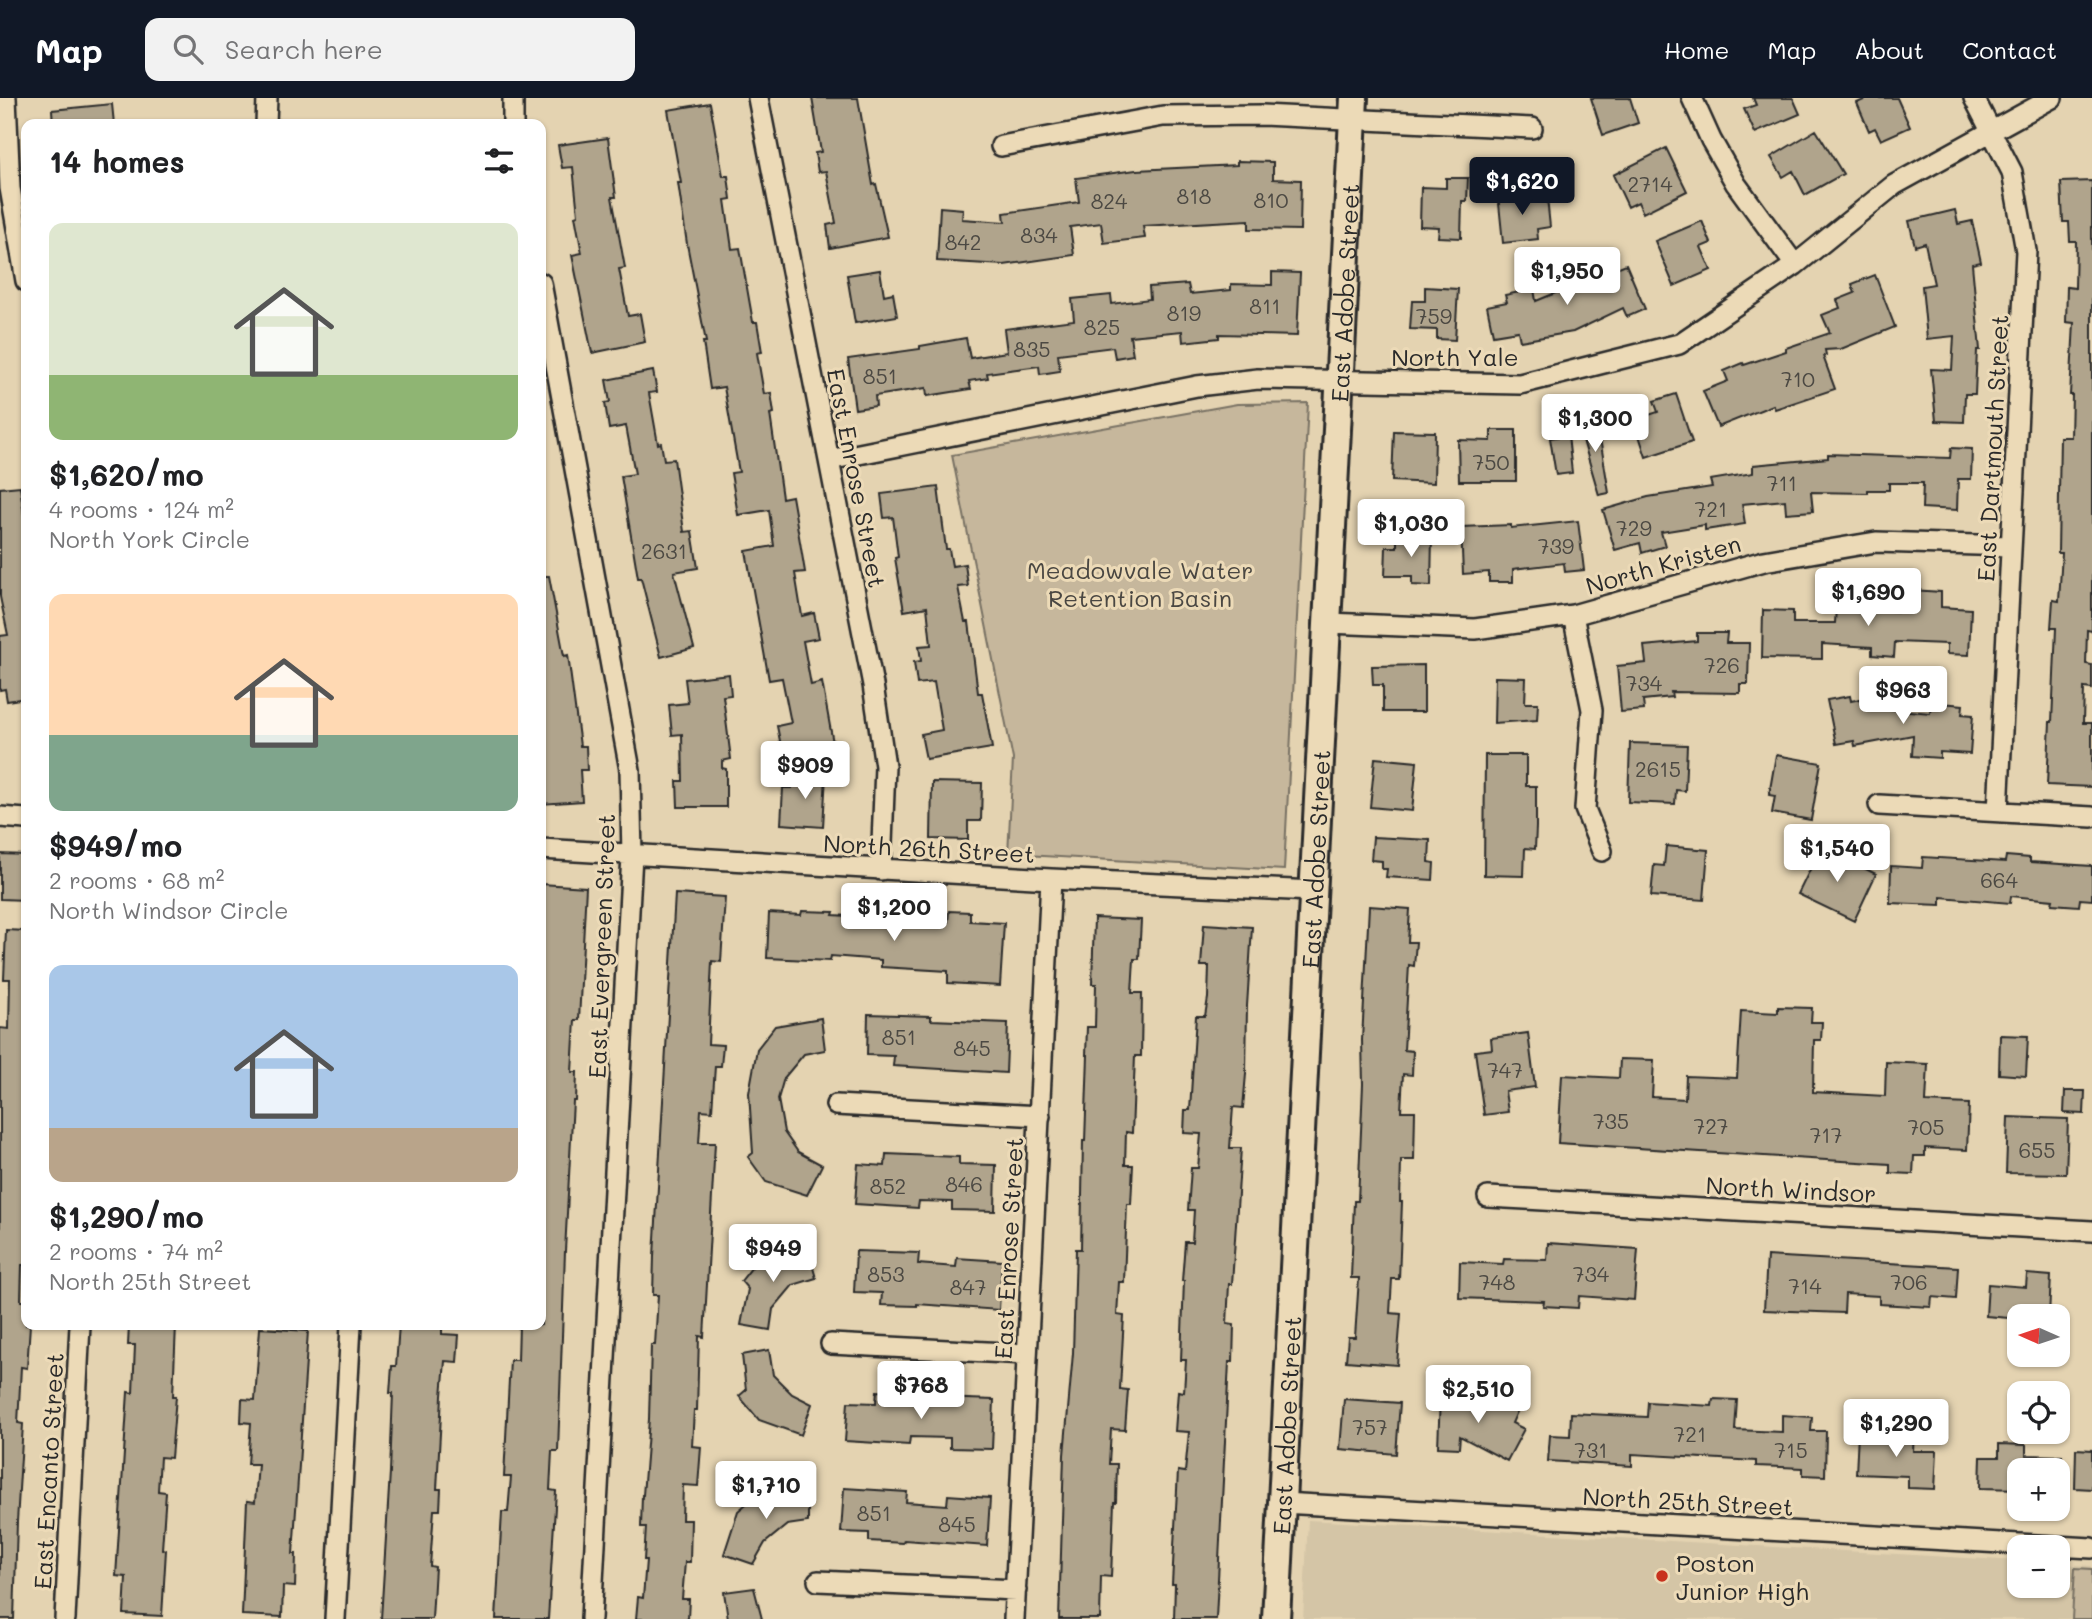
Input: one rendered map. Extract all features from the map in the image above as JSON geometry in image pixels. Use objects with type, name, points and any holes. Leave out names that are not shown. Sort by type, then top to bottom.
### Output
[{"type":"street","points":[[6,98],[10,188],[21,252]]},
{"type":"street","points":[[265,119],[267,98]]},
{"type":"street","points":[[513,98],[513,119]]},
{"type":"street","name":"East Enrose Street","points":[[758,98],[873,685],[885,766],[881,870]]},
{"type":"street","points":[[1692,98],[1711,140],[1736,184],[1796,265]]},
{"type":"street","name":"East Dartmouth Street","points":[[1974,98],[2012,172],[2026,251],[1998,811]]},
{"type":"street","name":"North Yale","points":[[829,460],[1197,386],[1258,379],[1520,384],[1679,344],[1796,265],[1894,185],[2052,98]]},
{"type":"street","points":[[1000,146],[1163,116],[1262,115],[1354,109],[1532,128]]},
{"type":"street","name":"East Adobe Street","points":[[1276,1619],[1354,109]]},
{"type":"street","name":"East Evergreen Street","points":[[546,309],[630,770],[632,855],[591,1619]]},
{"type":"street","name":"North Kristen","points":[[1328,623],[1475,629],[1573,615],[1764,561],[1876,542],[2011,546]]},
{"type":"street","points":[[1573,615],[1592,710],[1585,809],[1602,851]]},
{"type":"street","points":[[1879,805],[2092,817]]},
{"type":"street","points":[[0,817],[21,819]]},
{"type":"street","name":"North 26th Street","points":[[546,849],[881,870],[1314,891]]},
{"type":"street","name":"East Enrose Street","points":[[1014,1619],[1051,879]]},
{"type":"street","points":[[836,1105],[1040,1116]]},
{"type":"street","name":"North Windsor","points":[[1488,1197],[2092,1231]]},
{"type":"street","name":"East Encanto Street","points":[[65,1619],[80,1330]]},
{"type":"street","points":[[335,1619],[351,1330]]},
{"type":"street","points":[[831,1344],[1027,1354]]},
{"type":"street","name":"North 25th Street","points":[[1282,1503],[2092,1548]]},
{"type":"street","points":[[818,1581],[1016,1590]]},
{"type":"shaded area","name":"Poston Junior High","points":[[1308,1520],[2007,1560],[2007,1598],[2070,1598],[2070,1565],[2092,1566],[2092,1619],[1303,1619]]},
{"type":"green space","name":"Meadowvale Water Retention Basin","points":[[1308,403],[1284,870],[1008,854],[1013,759],[952,455],[1237,404]]},
{"type":"green space","points":[[2075,1568],[2092,1569],[2092,1619],[2072,1619]]},
{"type":"building","points":[[812,98],[858,98],[873,185],[876,184],[888,237],[830,248],[827,225],[836,223],[826,171],[818,172],[815,153],[821,152]]},
{"type":"building","points":[[1591,98],[1630,98],[1638,123],[1603,135]]},
{"type":"building","points":[[1753,98],[1793,98],[1800,114],[1755,133],[1744,109],[1756,105]]},
{"type":"building","points":[[1868,98],[1897,98],[1910,127],[1881,140],[1875,128],[1869,131],[1857,103]]},
{"type":"building","points":[[710,103],[723,176],[728,176],[731,199],[725,200],[732,249],[740,248],[753,322],[757,322],[762,352],[757,353],[764,394],[771,393],[774,413],[770,414],[782,498],[792,496],[805,572],[795,573],[802,616],[814,613],[819,638],[803,641],[811,685],[822,682],[833,743],[782,751],[777,726],[791,723],[782,678],[769,680],[746,551],[774,546],[769,510],[738,515],[731,473],[739,472],[724,387],[710,389],[703,342],[706,342],[687,244],[678,183],[681,183],[668,110]]},
{"type":"building","points":[[112,104],[114,119],[53,119],[52,110]]},
{"type":"building","points":[[1816,130],[1843,174],[1805,195],[1793,171],[1783,177],[1771,157]]},
{"type":"building","points":[[608,138],[616,197],[612,197],[625,268],[619,269],[628,316],[640,314],[645,342],[592,353],[572,255],[582,253],[575,216],[578,215],[573,167],[562,168],[558,145]]},
{"type":"building","points":[[1666,148],[1687,191],[1643,213],[1638,202],[1628,207],[1613,175]]},
{"type":"building","points":[[1237,161],[1273,162],[1273,179],[1301,180],[1300,230],[1249,229],[1249,220],[1143,226],[1145,238],[1104,243],[1101,223],[1070,227],[1074,255],[1004,265],[937,261],[940,207],[963,209],[962,219],[1005,222],[1004,213],[1079,202],[1076,178],[1136,170],[1237,165]]},
{"type":"building","points":[[1446,178],[1468,178],[1467,201],[1462,201],[1461,238],[1438,237],[1439,227],[1420,226],[1421,187],[1446,188]]},
{"type":"building","points":[[2092,181],[2092,631],[2087,630],[2086,664],[2092,665],[2092,689],[2084,688],[2083,723],[2092,723],[2092,787],[2047,785],[2056,628],[2051,628],[2053,600],[2059,601],[2062,553],[2058,553],[2060,437],[2071,437],[2070,395],[2074,323],[2066,322],[2067,287],[2075,288],[2076,241],[2070,241],[2069,222],[2063,222],[2061,182]]},
{"type":"building","points":[[1518,192],[1519,201],[1547,198],[1550,227],[1537,229],[1538,239],[1503,243],[1498,194]]},
{"type":"building","points":[[1955,210],[1958,224],[1972,221],[1981,262],[1972,264],[1980,350],[1977,350],[1975,394],[1965,394],[1964,422],[1936,421],[1931,369],[1952,370],[1954,336],[1927,339],[1922,286],[1934,284],[1925,243],[1915,246],[1909,221]]},
{"type":"building","points":[[1702,221],[1711,243],[1701,247],[1711,270],[1674,286],[1655,241]]},
{"type":"building","points":[[1626,264],[1645,309],[1627,317],[1623,308],[1573,332],[1520,341],[1518,331],[1493,335],[1487,306],[1507,302],[1505,295],[1534,289],[1536,301]]},
{"type":"building","points":[[880,270],[884,295],[893,293],[897,316],[855,323],[847,275]]},
{"type":"building","points":[[1272,272],[1300,273],[1297,336],[1219,334],[1219,338],[1183,342],[1182,331],[1130,336],[1133,355],[1115,358],[1113,347],[1058,354],[1060,371],[1040,374],[1039,366],[987,373],[988,378],[969,381],[971,389],[927,396],[926,388],[875,396],[876,406],[855,409],[848,359],[920,349],[920,346],[966,338],[970,358],[1007,352],[1004,329],[1074,320],[1072,299],[1111,295],[1112,304],[1150,299],[1149,287],[1188,284],[1190,294],[1231,290],[1231,284],[1272,285]]},
{"type":"building","points":[[1875,275],[1895,327],[1841,349],[1825,350],[1826,355],[1823,356],[1835,389],[1775,409],[1773,405],[1718,427],[1703,391],[1728,381],[1724,371],[1830,333],[1822,315],[1840,308],[1837,300],[1855,293],[1852,284]]},
{"type":"building","points":[[1425,287],[1458,289],[1455,340],[1437,339],[1437,330],[1410,329],[1412,301],[1425,301]]},
{"type":"building","points":[[653,371],[657,392],[649,393],[658,444],[661,443],[664,460],[674,459],[684,532],[692,531],[698,568],[674,572],[694,648],[661,657],[641,578],[638,578],[621,476],[635,474],[626,426],[609,429],[605,403],[610,402],[606,380]]},
{"type":"building","points":[[1676,394],[1692,442],[1646,457],[1634,420],[1658,412],[1654,401]]},
{"type":"building","points":[[1597,420],[1609,493],[1599,495],[1578,423]]},
{"type":"building","points":[[1491,430],[1516,430],[1516,481],[1459,481],[1458,440],[1491,441]]},
{"type":"building","points":[[1394,431],[1435,432],[1434,483],[1392,481]]},
{"type":"building","points":[[1568,435],[1572,473],[1556,475],[1550,438]]},
{"type":"building","points":[[1951,448],[1972,449],[1971,479],[1958,479],[1957,510],[1922,508],[1923,483],[1889,483],[1889,490],[1868,490],[1868,493],[1811,492],[1813,511],[1786,513],[1785,500],[1742,504],[1745,524],[1705,530],[1705,525],[1661,532],[1665,546],[1642,553],[1640,543],[1615,550],[1603,510],[1648,497],[1712,487],[1710,480],[1753,473],[1753,465],[1828,458],[1828,454],[1950,458]]},
{"type":"building","points":[[20,486],[21,493],[21,699],[7,701],[5,689],[0,690],[0,636],[8,635],[0,597],[0,488]]},
{"type":"building","points":[[938,487],[946,549],[949,549],[952,566],[965,564],[968,586],[958,587],[965,622],[969,622],[978,693],[982,693],[992,748],[926,759],[921,734],[942,730],[934,682],[917,684],[914,662],[921,661],[919,646],[931,645],[927,607],[904,611],[895,558],[898,557],[893,517],[884,518],[881,494]]},
{"type":"building","points":[[1578,521],[1584,570],[1565,572],[1564,563],[1513,569],[1513,582],[1489,582],[1489,572],[1463,574],[1461,527],[1511,525],[1511,528]]},
{"type":"building","points":[[1397,534],[1432,535],[1431,586],[1412,585],[1412,576],[1385,576],[1386,547],[1397,547]]},
{"type":"building","points":[[546,576],[549,576],[564,656],[568,655],[580,746],[586,746],[587,770],[580,770],[582,801],[546,804]]},
{"type":"building","points":[[1912,590],[1941,592],[1941,607],[1971,609],[1969,655],[1947,654],[1947,644],[1895,642],[1894,657],[1872,655],[1872,647],[1822,644],[1822,659],[1762,658],[1763,610],[1793,611],[1793,623],[1835,623],[1837,593],[1867,594],[1867,610],[1911,612]]},
{"type":"building","points":[[1697,633],[1727,633],[1726,643],[1749,643],[1748,684],[1740,684],[1740,693],[1671,692],[1672,697],[1643,700],[1644,710],[1621,712],[1617,666],[1646,663],[1644,646],[1697,641]]},
{"type":"building","points":[[1424,665],[1424,712],[1383,712],[1383,685],[1373,685],[1372,666]]},
{"type":"building","points":[[729,674],[731,695],[723,696],[731,759],[722,761],[722,768],[726,769],[726,807],[678,807],[677,781],[683,781],[682,734],[672,735],[669,705],[688,703],[685,679]]},
{"type":"building","points":[[1495,677],[1526,678],[1525,703],[1538,703],[1537,720],[1494,723]]},
{"type":"building","points":[[1850,696],[1851,701],[1865,698],[1866,704],[1888,699],[1890,709],[1930,713],[1931,702],[1963,705],[1962,714],[1973,715],[1970,754],[1940,752],[1940,758],[1912,756],[1913,735],[1855,746],[1854,741],[1836,744],[1827,700]]},
{"type":"building","points":[[1630,743],[1687,745],[1685,791],[1676,790],[1675,804],[1628,802]]},
{"type":"building","points":[[1485,755],[1526,755],[1526,786],[1536,786],[1535,849],[1525,848],[1524,876],[1484,875]]},
{"type":"building","points":[[1776,755],[1821,763],[1811,820],[1772,813],[1775,796],[1769,795]]},
{"type":"building","points":[[1375,758],[1417,762],[1412,811],[1370,807]]},
{"type":"building","points":[[793,773],[826,775],[823,827],[781,824],[783,788],[792,788]]},
{"type":"building","points":[[932,782],[982,783],[981,821],[968,821],[968,840],[931,839]]},
{"type":"building","points":[[1373,837],[1430,840],[1429,862],[1434,863],[1433,880],[1386,877],[1387,869],[1382,869],[1382,861],[1371,860]]},
{"type":"building","points":[[1666,846],[1708,850],[1704,900],[1651,896],[1654,865],[1664,866]]},
{"type":"building","points":[[1821,847],[1876,874],[1854,921],[1798,894]]},
{"type":"building","points":[[0,854],[21,855],[21,900],[0,899]]},
{"type":"building","points":[[2006,856],[2030,858],[2030,862],[2092,866],[2092,900],[2080,899],[2079,906],[2052,904],[2053,900],[2011,896],[2010,903],[1941,897],[1941,905],[1890,903],[1891,866],[1922,868],[1923,857],[2005,862]]},
{"type":"building","points":[[546,884],[586,887],[579,1020],[575,1020],[572,1072],[577,1072],[576,1101],[573,1101],[565,1251],[558,1451],[552,1451],[550,1490],[556,1491],[548,1619],[496,1619],[502,1512],[508,1512],[511,1477],[504,1477],[510,1360],[518,1360],[519,1330],[546,1330]]},
{"type":"building","points":[[675,894],[725,897],[721,962],[712,961],[708,1044],[723,1045],[721,1066],[715,1066],[712,1111],[701,1110],[699,1143],[715,1143],[704,1337],[699,1336],[697,1410],[694,1410],[692,1446],[701,1447],[698,1486],[683,1485],[682,1520],[691,1520],[690,1562],[685,1562],[682,1599],[689,1599],[688,1619],[636,1619],[638,1597],[643,1598],[646,1560],[646,1527],[641,1527],[642,1495],[649,1419],[651,1345],[655,1345],[658,1295],[653,1295],[654,1256]]},
{"type":"building","points":[[1369,906],[1410,909],[1408,942],[1416,942],[1414,966],[1409,965],[1404,1050],[1413,1051],[1412,1075],[1403,1074],[1401,1111],[1415,1111],[1414,1160],[1401,1160],[1399,1279],[1392,1279],[1390,1313],[1401,1314],[1397,1365],[1346,1361],[1348,1337],[1355,1337],[1359,1278],[1351,1278],[1354,1201],[1358,1201]]},
{"type":"building","points":[[802,911],[948,922],[949,911],[970,912],[970,921],[1004,923],[1000,986],[948,983],[948,971],[881,967],[881,960],[831,956],[830,961],[767,958],[769,913],[801,915]]},
{"type":"building","points":[[1094,918],[1141,920],[1139,959],[1134,959],[1132,993],[1142,993],[1141,1056],[1135,1056],[1132,1133],[1126,1132],[1125,1165],[1133,1165],[1131,1204],[1127,1204],[1124,1282],[1119,1282],[1117,1315],[1124,1316],[1120,1389],[1128,1390],[1125,1430],[1111,1429],[1109,1464],[1117,1464],[1116,1502],[1111,1577],[1101,1576],[1100,1619],[1059,1619],[1064,1455],[1073,1353],[1076,1249],[1081,1249],[1087,1027],[1095,1027],[1096,984],[1092,984]]},
{"type":"building","points":[[1204,924],[1252,927],[1246,1074],[1243,1108],[1233,1107],[1230,1148],[1241,1148],[1232,1284],[1229,1284],[1227,1324],[1234,1325],[1233,1362],[1229,1362],[1216,1619],[1174,1619],[1175,1584],[1172,1584],[1178,1471],[1185,1472],[1189,1432],[1175,1431],[1178,1391],[1184,1392],[1186,1360],[1181,1360],[1182,1281],[1185,1242],[1192,1242],[1194,1210],[1188,1210],[1191,1168],[1198,1168],[1201,1134],[1184,1133],[1185,1110],[1190,1110],[1196,1016],[1205,1016],[1208,998],[1209,966],[1201,966]]},
{"type":"building","points":[[6,930],[21,931],[21,1330],[30,1330],[27,1368],[21,1367],[18,1423],[23,1424],[14,1619],[0,1619],[0,1028],[9,1029],[10,979],[4,979]]},
{"type":"building","points":[[1778,1007],[1812,1008],[1811,1022],[1822,1022],[1821,1040],[1814,1040],[1813,1092],[1885,1096],[1886,1062],[1928,1064],[1926,1102],[1969,1104],[1967,1150],[1925,1148],[1925,1156],[1914,1156],[1913,1174],[1890,1173],[1890,1164],[1558,1143],[1562,1075],[1619,1078],[1620,1059],[1654,1060],[1652,1097],[1685,1099],[1686,1076],[1737,1078],[1741,1011],[1778,1013]]},
{"type":"building","points":[[868,1014],[1008,1023],[1006,1073],[893,1066],[894,1056],[867,1055]]},
{"type":"building","points":[[821,1018],[825,1050],[804,1054],[784,1078],[778,1099],[784,1132],[798,1152],[822,1165],[807,1195],[766,1182],[748,1157],[753,1153],[749,1093],[757,1049],[775,1026]]},
{"type":"building","points":[[1528,1033],[1535,1087],[1505,1091],[1508,1112],[1484,1115],[1475,1051],[1492,1049],[1491,1038]]},
{"type":"building","points":[[2000,1035],[2028,1036],[2026,1076],[1999,1074]]},
{"type":"building","points":[[2065,1091],[2085,1091],[2084,1114],[2064,1113]]},
{"type":"building","points":[[2008,1117],[2068,1119],[2066,1174],[2006,1173]]},
{"type":"building","points":[[886,1154],[959,1157],[959,1164],[996,1165],[995,1211],[952,1210],[952,1202],[919,1201],[918,1208],[855,1204],[858,1164],[885,1166]]},
{"type":"building","points":[[1548,1243],[1638,1249],[1634,1300],[1579,1296],[1578,1308],[1543,1306],[1544,1301],[1459,1298],[1460,1262],[1503,1264],[1504,1259],[1547,1260]]},
{"type":"building","points":[[807,1247],[816,1278],[793,1285],[773,1309],[770,1330],[741,1325],[748,1289],[741,1281],[760,1257]]},
{"type":"building","points":[[856,1251],[919,1253],[918,1264],[956,1267],[957,1258],[1002,1261],[999,1310],[917,1304],[881,1305],[882,1293],[854,1292]]},
{"type":"building","points":[[1767,1256],[1958,1267],[1956,1299],[1932,1297],[1931,1307],[1879,1304],[1879,1296],[1845,1294],[1844,1313],[1764,1310]]},
{"type":"building","points":[[2027,1274],[2051,1276],[2050,1304],[2007,1304],[2007,1318],[1986,1316],[1988,1284],[2026,1287]]},
{"type":"building","points":[[129,1330],[176,1330],[173,1396],[176,1396],[171,1458],[160,1457],[158,1491],[166,1492],[162,1549],[166,1550],[162,1616],[124,1614],[126,1577],[116,1576],[128,1392],[133,1393],[135,1345],[128,1345]]},
{"type":"building","points":[[260,1330],[308,1331],[293,1554],[296,1554],[295,1587],[283,1586],[282,1617],[242,1615],[247,1501],[255,1502],[258,1464],[248,1464],[251,1423],[241,1422],[242,1399],[255,1400]]},
{"type":"building","points":[[399,1330],[442,1330],[442,1334],[459,1335],[457,1362],[445,1361],[437,1489],[441,1489],[440,1510],[434,1510],[430,1566],[435,1567],[432,1619],[381,1619],[390,1472],[393,1393],[390,1393],[392,1366],[396,1366]]},
{"type":"building","points":[[769,1350],[773,1375],[792,1394],[812,1404],[801,1435],[759,1420],[739,1396],[746,1390],[742,1355]]},
{"type":"building","points":[[877,1391],[913,1394],[912,1397],[994,1400],[992,1449],[950,1448],[950,1438],[910,1437],[909,1445],[845,1441],[848,1402],[876,1403]]},
{"type":"building","points":[[1440,1397],[1494,1399],[1517,1412],[1512,1423],[1524,1429],[1507,1461],[1460,1436],[1459,1448],[1438,1447]]},
{"type":"building","points":[[1344,1399],[1400,1403],[1396,1454],[1340,1449]]},
{"type":"building","points":[[1713,1399],[1737,1400],[1735,1430],[1782,1432],[1782,1415],[1812,1417],[1811,1431],[1826,1431],[1825,1476],[1803,1475],[1803,1468],[1756,1466],[1756,1461],[1632,1454],[1632,1466],[1548,1461],[1550,1435],[1570,1436],[1571,1413],[1647,1417],[1648,1402],[1712,1406]]},
{"type":"building","points":[[1858,1432],[1914,1434],[1913,1451],[1937,1451],[1935,1489],[1908,1488],[1908,1476],[1856,1474]]},
{"type":"building","points":[[1999,1444],[2026,1445],[2026,1455],[2062,1458],[2007,1458],[2007,1489],[1980,1488],[1981,1457],[1999,1457]]},
{"type":"building","points":[[2076,1449],[2092,1450],[2092,1489],[2075,1488]]},
{"type":"building","points":[[808,1486],[808,1522],[787,1525],[765,1543],[753,1564],[724,1554],[738,1511],[760,1492]]},
{"type":"building","points":[[844,1488],[907,1492],[906,1502],[947,1505],[948,1495],[990,1498],[987,1546],[904,1540],[903,1543],[869,1541],[869,1533],[841,1532]]},
{"type":"building","points":[[754,1588],[762,1619],[728,1619],[724,1592]]},
{"type":"place","name":"Poston Junior High","points":[[1662,1576]]}]
